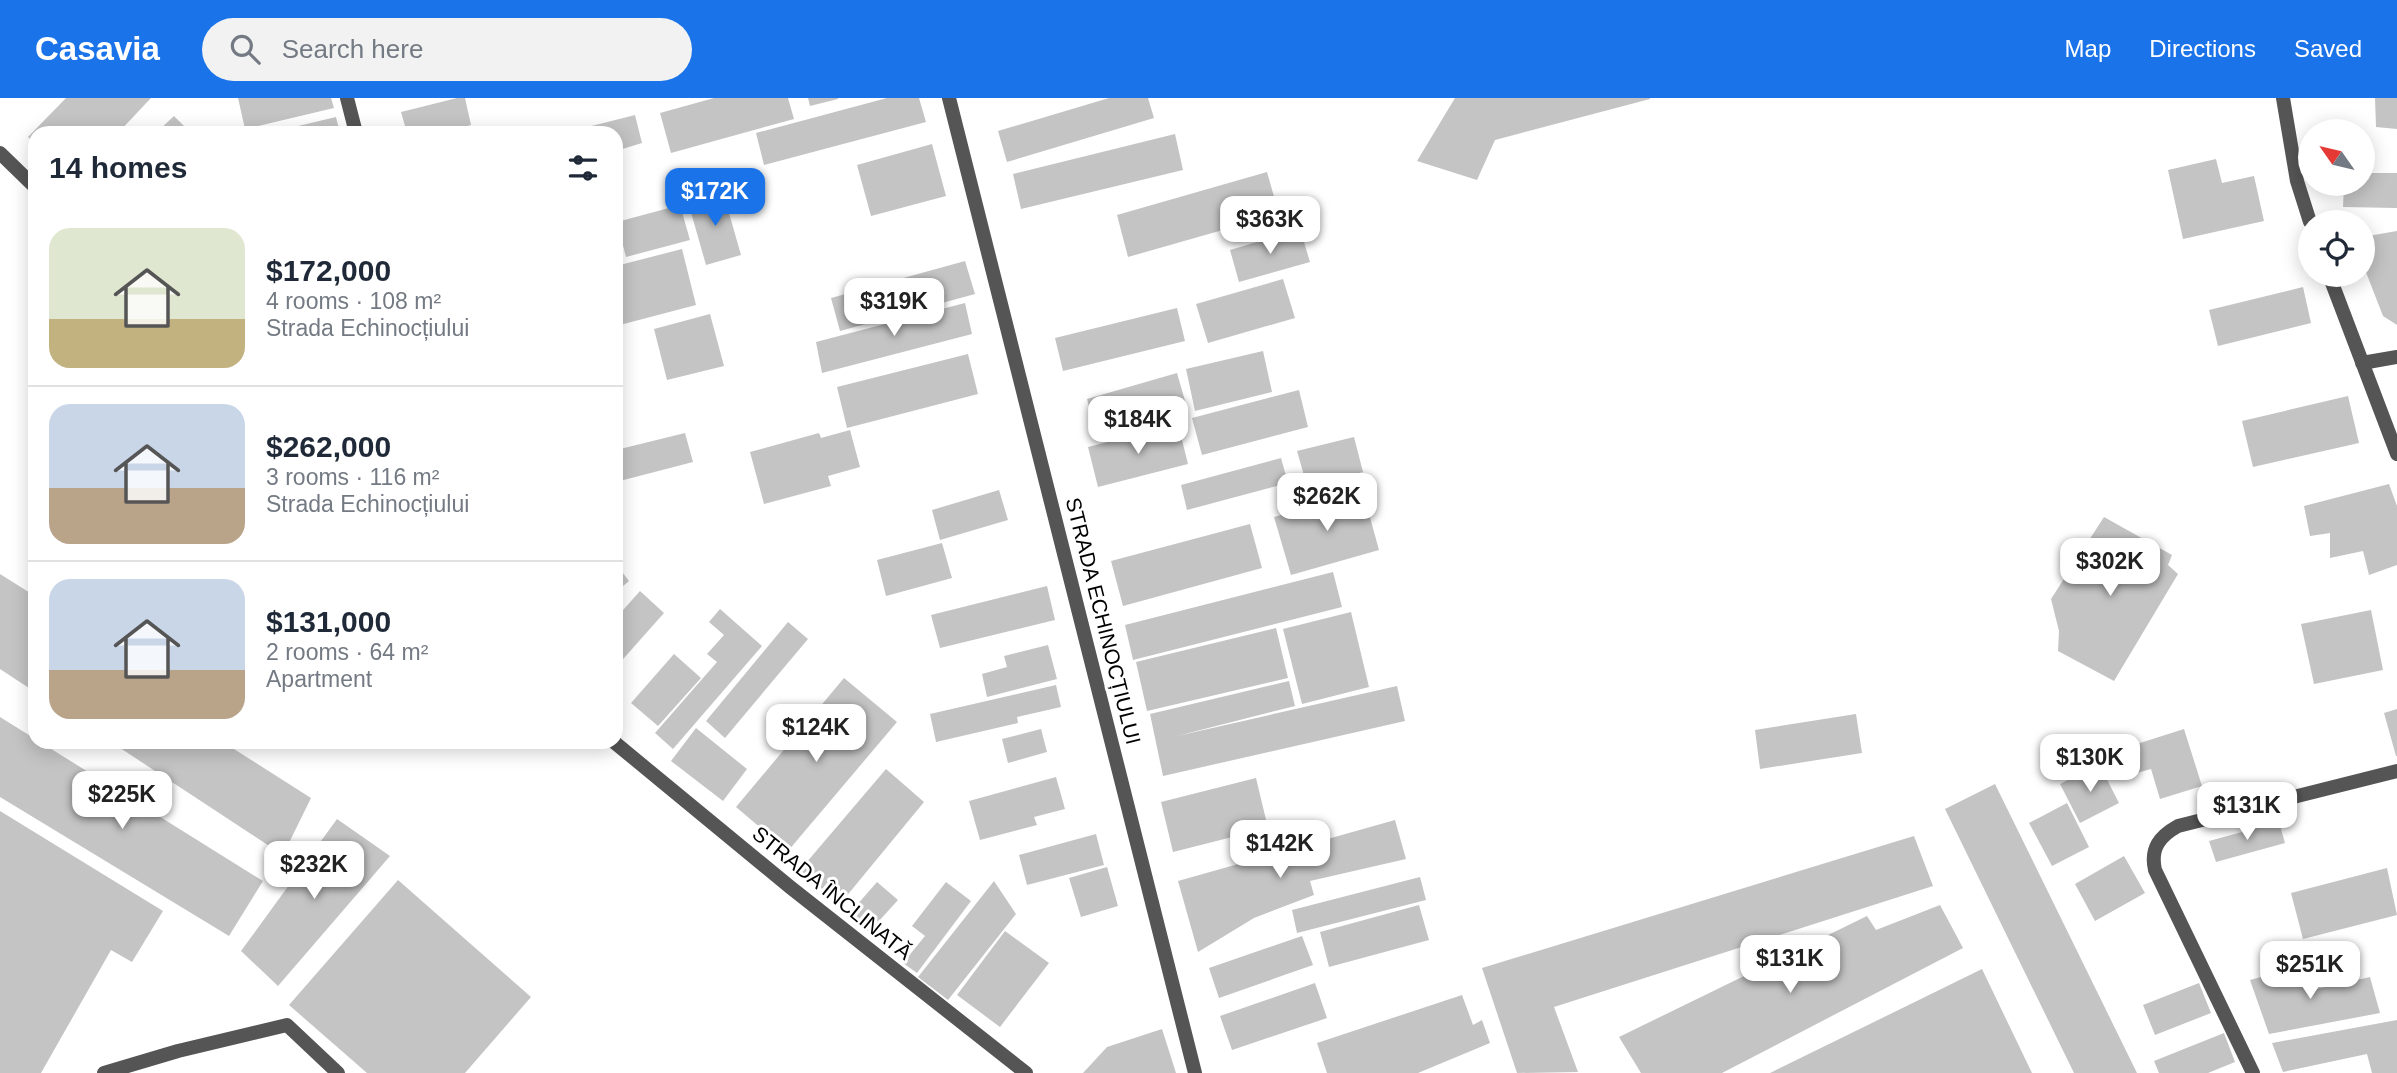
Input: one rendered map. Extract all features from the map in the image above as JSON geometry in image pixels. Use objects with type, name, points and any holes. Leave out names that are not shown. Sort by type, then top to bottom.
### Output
[{"type":"street","points":[[347,98],[354,126]]},
{"type":"street","name":"STRADA ECHINOCȚIULUI","points":[[949,98],[1195,1073]]},
{"type":"street","points":[[2283,98],[2297,181],[2306,210]]},
{"type":"street","points":[[0,153],[28,180]]},
{"type":"street","points":[[2334,287],[2397,454]]},
{"type":"street","points":[[2362,363],[2397,357]]},
{"type":"street","name":"STRADA ÎNCLINATĂ","points":[[622,749],[790,887],[1026,1073]]},
{"type":"street","points":[[2253,1073],[2155,870],[2155,848],[2163,835],[2179,826],[2397,771]]},
{"type":"street","points":[[104,1073],[178,1051],[287,1026],[338,1073]]},
{"type":"building","points":[[66,98],[151,98],[125,126],[39,126]]},
{"type":"building","points":[[238,98],[331,98],[334,108],[258,126],[244,126]]},
{"type":"building","points":[[465,98],[471,125],[405,126],[401,112]]},
{"type":"building","points":[[714,98],[788,98],[794,119],[671,153],[660,113]]},
{"type":"building","points":[[808,98],[838,98],[838,99],[810,106]]},
{"type":"building","points":[[887,98],[919,98],[926,122],[764,165],[756,133]]},
{"type":"building","points":[[1109,98],[1148,98],[1154,118],[1007,162],[998,131]]},
{"type":"building","points":[[1455,98],[1650,99],[1495,140],[1477,180],[1417,161]]},
{"type":"building","points":[[2375,98],[2397,98],[2397,129],[2376,127]]},
{"type":"building","points":[[635,115],[642,143],[623,149],[623,126],[592,126]]},
{"type":"building","points":[[174,116],[184,126],[163,126]]},
{"type":"building","points":[[336,117],[338,126],[298,126]]},
{"type":"building","points":[[1175,134],[1183,170],[1021,209],[1013,174]]},
{"type":"building","points":[[932,144],[946,196],[871,216],[857,165]]},
{"type":"building","points":[[2216,159],[2222,183],[2254,176],[2264,221],[2183,239],[2168,170]]},
{"type":"building","points":[[1267,172],[1279,214],[1128,257],[1117,215]]},
{"type":"building","points":[[2375,173],[2397,173],[2397,208],[2343,207],[2343,196],[2375,196]]},
{"type":"building","points":[[723,192],[741,255],[706,265],[688,202]]},
{"type":"building","points":[[680,205],[690,240],[626,257],[623,220]]},
{"type":"building","points":[[1300,229],[1310,262],[1239,282],[1230,250]]},
{"type":"building","points":[[2397,231],[2397,325],[2383,316],[2372,287],[2375,287],[2375,235]]},
{"type":"building","points":[[682,249],[696,305],[623,324],[623,264]]},
{"type":"building","points":[[965,261],[975,294],[840,331],[831,298]]},
{"type":"building","points":[[1283,279],[1295,318],[1208,343],[1196,304]]},
{"type":"building","points":[[2303,287],[2311,323],[2218,346],[2209,310]]},
{"type":"building","points":[[965,303],[972,334],[822,373],[816,342]]},
{"type":"building","points":[[1177,308],[1185,341],[1063,371],[1055,338]]},
{"type":"building","points":[[710,314],[724,366],[667,380],[654,329]]},
{"type":"building","points":[[1263,351],[1272,392],[1195,411],[1186,369]]},
{"type":"building","points":[[968,354],[978,394],[847,428],[837,387]]},
{"type":"building","points":[[1177,373],[1188,411],[1097,437],[1087,399]]},
{"type":"building","points":[[1299,390],[1308,427],[1202,455],[1192,418]]},
{"type":"building","points":[[2348,396],[2359,443],[2253,467],[2242,421]]},
{"type":"building","points":[[1178,424],[1188,464],[1098,487],[1088,447]]},
{"type":"building","points":[[850,430],[860,467],[828,476],[831,486],[764,504],[750,452],[819,433],[821,438]]},
{"type":"building","points":[[685,433],[693,462],[623,480],[623,448]]},
{"type":"building","points":[[1354,437],[1363,472],[1307,486],[1297,451]]},
{"type":"building","points":[[1281,458],[1288,483],[1187,510],[1181,485]]},
{"type":"building","points":[[2389,484],[2397,506],[2397,565],[2369,575],[2363,551],[2330,558],[2330,533],[2310,536],[2304,506]]},
{"type":"building","points":[[999,490],[1008,520],[940,540],[932,510]]},
{"type":"building","points":[[1363,492],[1379,550],[1291,575],[1274,517]]},
{"type":"building","points":[[2104,517],[2172,555],[2168,565],[2178,574],[2114,681],[2058,651],[2059,631],[2051,599]]},
{"type":"building","points":[[1250,524],[1262,568],[1123,606],[1111,561]]},
{"type":"building","points":[[942,543],[952,578],[886,596],[877,560]]},
{"type":"building","points":[[1333,572],[1342,607],[1133,660],[1125,625]]},
{"type":"building","points":[[623,573],[629,581],[623,586]]},
{"type":"building","points":[[0,574],[28,592],[28,687],[0,669]]},
{"type":"building","points":[[1047,586],[1055,620],[940,648],[931,615]]},
{"type":"building","points":[[640,591],[664,613],[623,659],[623,610]]},
{"type":"building","points":[[720,609],[762,646],[673,749],[655,733],[717,662],[707,654],[724,635],[709,622]]},
{"type":"building","points":[[2371,610],[2383,670],[2314,684],[2301,624]]},
{"type":"building","points":[[1351,612],[1369,687],[1302,704],[1283,629]]},
{"type":"building","points":[[788,622],[808,639],[725,738],[706,721]]},
{"type":"building","points":[[1276,628],[1288,678],[1147,711],[1136,662]]},
{"type":"building","points":[[1048,645],[1057,679],[987,697],[982,674],[1007,667],[1004,656]]},
{"type":"building","points":[[674,654],[701,678],[658,726],[631,703]]},
{"type":"building","points":[[844,678],[897,722],[788,851],[736,807]]},
{"type":"building","points":[[1289,681],[1295,706],[1177,736],[1397,686],[1405,721],[1163,776],[1150,714]]},
{"type":"building","points":[[1056,685],[1061,707],[1017,717],[1018,723],[936,742],[930,714]]},
{"type":"building","points":[[2397,709],[2397,756],[2396,756],[2384,713]]},
{"type":"building","points":[[1856,714],[1862,753],[1760,769],[1755,730]]},
{"type":"building","points":[[0,717],[28,734],[28,749],[51,749],[263,881],[229,936],[0,797]]},
{"type":"building","points":[[696,728],[747,769],[723,801],[671,761]]},
{"type":"building","points":[[1041,729],[1047,752],[1008,763],[1002,739]]},
{"type":"building","points":[[2184,729],[2202,786],[2160,799],[2151,769],[2126,776],[2118,750]]},
{"type":"building","points":[[122,749],[234,749],[311,798],[283,855]]},
{"type":"building","points":[[2099,764],[2119,803],[2080,823],[2060,784]]},
{"type":"building","points":[[886,769],[924,802],[840,904],[800,870]]},
{"type":"building","points":[[1056,777],[1065,809],[1034,817],[1037,825],[980,840],[969,801]]},
{"type":"building","points":[[1256,778],[1268,828],[1173,852],[1161,802]]},
{"type":"building","points":[[1995,784],[2137,1073],[2074,1073],[1945,809]]},
{"type":"building","points":[[2067,803],[2089,847],[2052,866],[2029,823]]},
{"type":"building","points":[[0,811],[163,911],[132,962],[111,950],[41,1073],[0,1073]]},
{"type":"building","points":[[337,819],[390,856],[278,986],[241,951]]},
{"type":"building","points":[[1395,820],[1406,859],[1310,881],[1314,895],[1254,918],[1198,952],[1178,881]]},
{"type":"building","points":[[2279,822],[2285,843],[2216,862],[2209,841]]},
{"type":"building","points":[[1096,834],[1104,865],[1027,885],[1019,855]]},
{"type":"building","points":[[1914,836],[1933,886],[1554,1007],[1578,1072],[1517,1073],[1482,968]]},
{"type":"building","points":[[2124,856],[2145,893],[2095,921],[2075,884]]},
{"type":"building","points":[[1107,867],[1118,906],[1081,917],[1069,878]]},
{"type":"building","points":[[2387,868],[2397,915],[2303,939],[2291,893]]},
{"type":"building","points":[[1420,877],[1426,900],[1297,933],[1292,910]]},
{"type":"building","points":[[398,880],[531,997],[465,1073],[367,1073],[289,1005]]},
{"type":"building","points":[[994,881],[1016,914],[948,1000],[918,977]]},
{"type":"building","points":[[877,882],[898,900],[869,932],[849,914]]},
{"type":"building","points":[[946,882],[971,901],[917,973],[903,963],[925,936],[912,926]]},
{"type":"building","points":[[1419,905],[1429,940],[1329,967],[1320,932]]},
{"type":"building","points":[[1940,905],[1963,948],[1722,1073],[1641,1073],[1619,1037],[1867,916],[1876,930]]},
{"type":"building","points":[[1005,931],[1049,963],[1000,1027],[957,995]]},
{"type":"building","points":[[1302,936],[1313,965],[1219,998],[1209,968]]},
{"type":"building","points":[[2301,966],[2308,991],[2370,977],[2380,1013],[2269,1034],[2250,980]]},
{"type":"building","points":[[1982,969],[2032,1073],[1770,1073]]},
{"type":"building","points":[[1315,983],[1327,1018],[1232,1050],[1220,1016]]},
{"type":"building","points":[[2199,983],[2211,1013],[2155,1035],[2143,1005]]},
{"type":"building","points":[[1462,995],[1473,1025],[1482,1020],[1490,1043],[1418,1073],[1327,1073],[1317,1043]]},
{"type":"building","points":[[2397,1020],[2397,1073],[2372,1073],[2367,1054],[2283,1072],[2272,1043]]},
{"type":"building","points":[[1162,1029],[1176,1073],[1083,1073],[1107,1047]]},
{"type":"building","points":[[2224,1033],[2235,1062],[2208,1073],[2159,1073],[2154,1061]]}]
